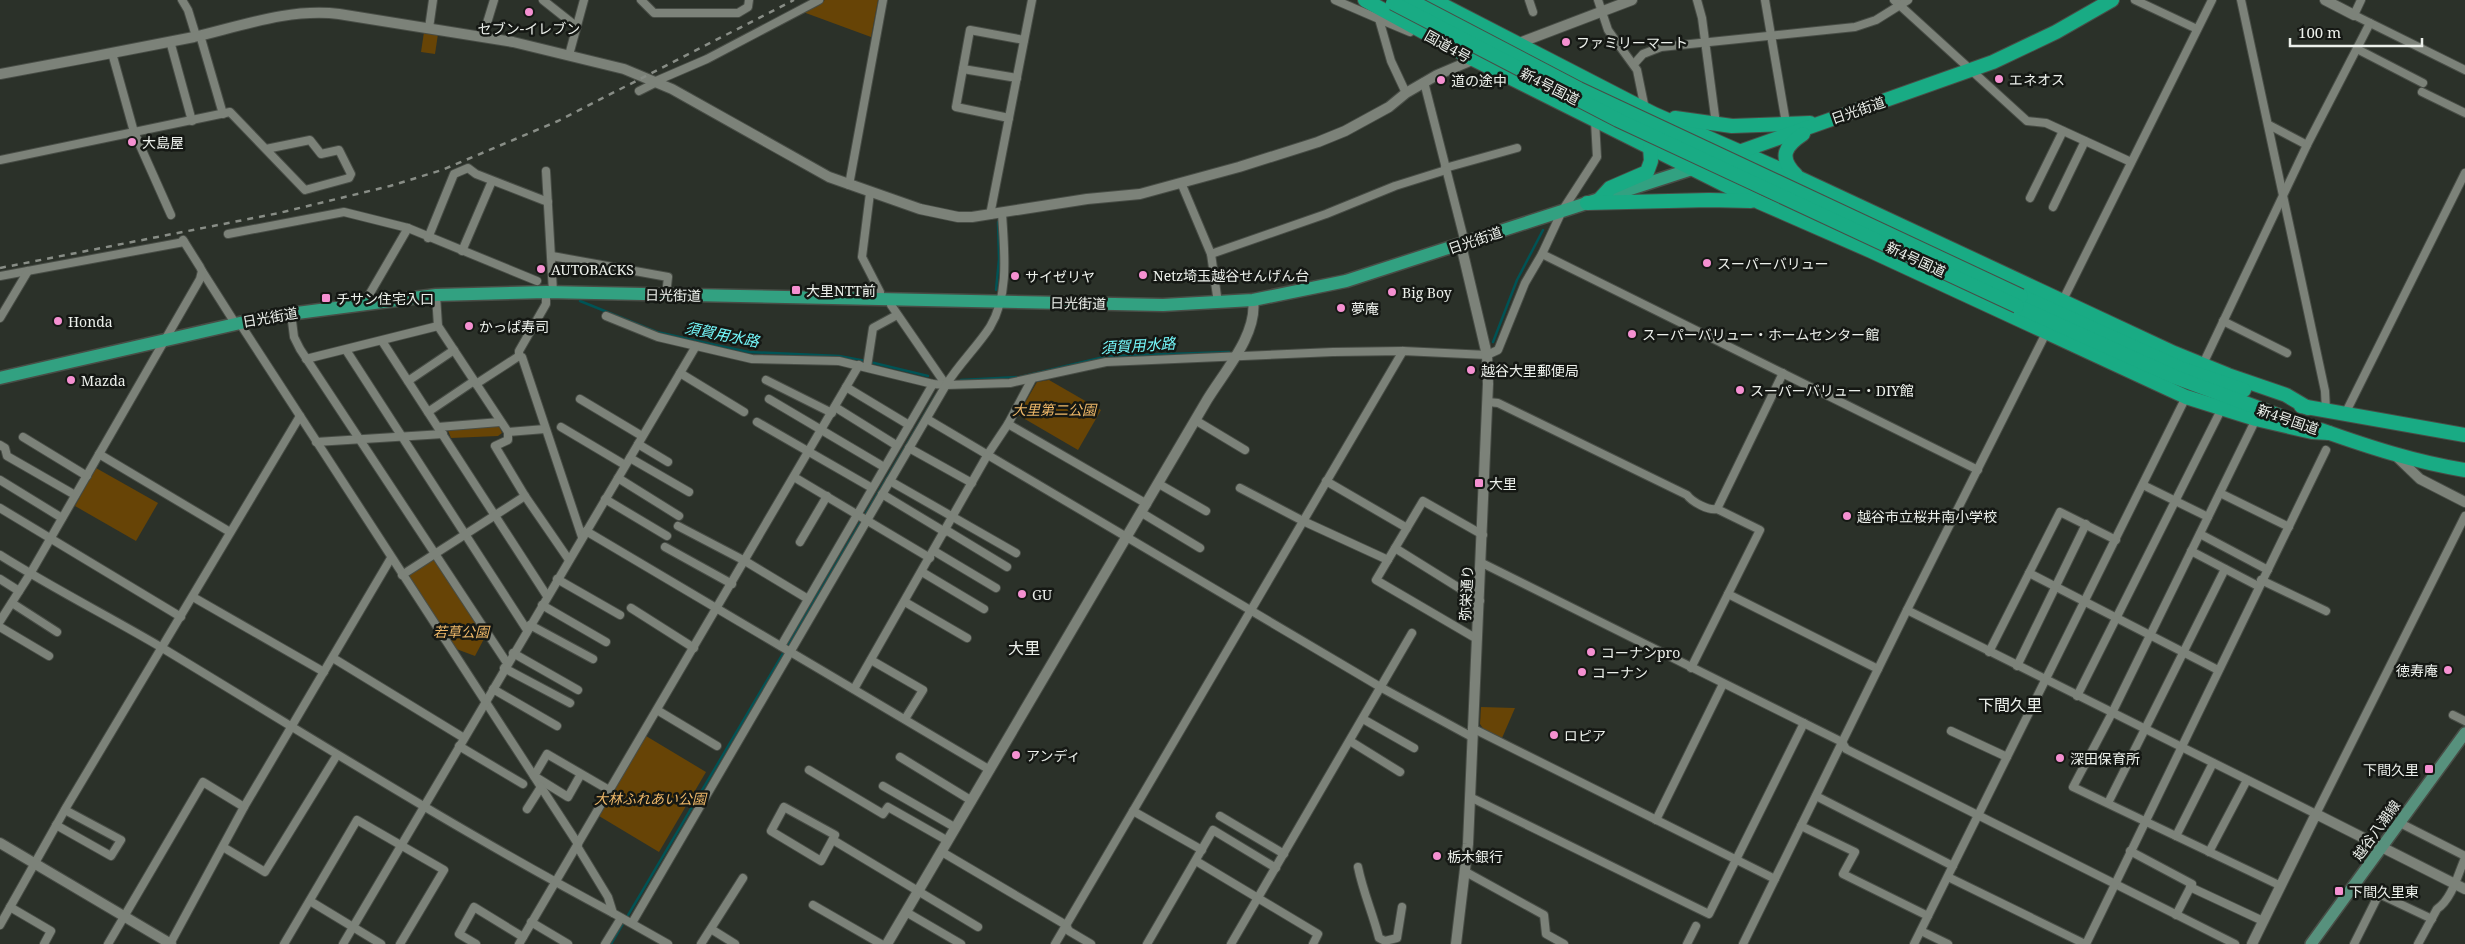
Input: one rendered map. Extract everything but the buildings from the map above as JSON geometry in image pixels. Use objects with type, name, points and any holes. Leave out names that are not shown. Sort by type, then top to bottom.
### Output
[{"type":"highway","name":"国道4号","points":[[1365,0],[1473,59],[1695,168],[1759,202],[1951,288],[2186,397],[2256,418],[2312,432],[2329,433]]},
{"type":"highway","name":"新4号国道","points":[[1409,0],[1579,89],[2175,377],[2395,455],[2428,464],[2465,470]]},
{"type":"highway","name":"日光街道","points":[[1695,168],[1971,70],[2039,41],[2112,0]]},
{"type":"highway","name":"新4号国道","points":[[1389,2],[1618,120],[2019,301],[2180,368],[2224,384],[2308,408],[2465,435]]},
{"type":"highway","points":[[1439,2],[1650,112],[1799,178],[2062,302],[2203,364],[2286,395],[2308,408]]},
{"type":"highway","points":[[1650,112],[1716,124],[1757,126],[1786,123],[1818,123]]},
{"type":"highway","points":[[1799,178],[1788,167],[1785,158],[1787,149],[1789,144],[1818,123]]},
{"type":"highway","points":[[1594,201],[1610,188],[1647,172],[1652,161],[1650,147]]},
{"type":"highway","points":[[1594,201],[1709,200],[1759,202]]},
{"type":"highway","points":[[2425,429],[2446,440],[2465,444]]},
{"type":"main road","name":"日光街道","points":[[0,378],[237,322],[369,302],[436,295],[550,292],[1163,305],[1252,300],[1346,281],[1695,168]]},
{"type":"main road","name":"越谷八潮線","points":[[2311,944],[2465,733]]},
{"type":"street","points":[[182,0],[198,36],[223,114]]},
{"type":"street","points":[[429,28],[433,0]]},
{"type":"street","points":[[483,36],[494,0]]},
{"type":"street","points":[[543,0],[577,27]]},
{"type":"street","points":[[569,55],[584,0]]},
{"type":"street","points":[[641,0],[654,13],[738,13],[748,7],[749,0]]},
{"type":"street","points":[[639,91],[707,59],[819,0]]},
{"type":"street","points":[[849,185],[883,0]]},
{"type":"street","points":[[990,215],[1032,0]]},
{"type":"street","points":[[1335,0],[1429,40],[1434,38]]},
{"type":"street","points":[[1529,0],[1533,12]]},
{"type":"street","points":[[1598,0],[1608,30],[1637,70],[1650,112]]},
{"type":"street","points":[[0,74],[170,42],[286,16],[322,12],[483,36],[624,69],[702,104],[829,177],[870,193],[958,217],[990,215],[1032,207],[1140,194],[1182,184],[1318,142],[1362,123],[1389,107],[1406,93],[1424,82],[1473,59],[1632,0]]},
{"type":"street","points":[[1697,0],[1702,18],[1716,124]]},
{"type":"street","points":[[1765,0],[1786,123]]},
{"type":"street","points":[[1634,64],[1639,56],[1652,49],[1855,27],[1876,20],[1897,2],[1908,0]]},
{"type":"street","points":[[2135,0],[2197,30]]},
{"type":"street","points":[[2062,302],[2212,0]]},
{"type":"street","points":[[2241,0],[2325,391],[2326,411]]},
{"type":"street","points":[[2325,0],[2465,70]]},
{"type":"street","points":[[2354,15],[2361,0]]},
{"type":"street","points":[[1897,2],[2027,121],[2046,123],[2130,162]]},
{"type":"street","points":[[1380,19],[1391,61],[1406,93]]},
{"type":"street","points":[[2203,364],[2307,145],[2370,22]]},
{"type":"street","points":[[1009,118],[956,107],[970,30],[1024,40]]},
{"type":"street","points":[[170,42],[192,121]]},
{"type":"street","points":[[2357,49],[2423,83]]},
{"type":"street","points":[[112,53],[134,132],[171,215]]},
{"type":"street","points":[[963,68],[1017,78]]},
{"type":"street","points":[[1424,82],[1463,244]]},
{"type":"street","points":[[2422,92],[2465,114]]},
{"type":"street","points":[[0,160],[230,112],[266,150],[305,190],[349,178],[351,174],[338,150],[321,154],[310,140],[266,150]]},
{"type":"street","points":[[606,316],[658,337],[752,359],[839,361],[933,384],[946,385],[1010,383],[1106,362],[1403,351],[1487,355],[1498,350],[1525,283],[1542,254],[1562,211],[1597,157],[1596,121]]},
{"type":"street","points":[[2269,125],[2307,145]]},
{"type":"street","points":[[2030,198],[2063,131]]},
{"type":"street","points":[[2053,207],[2084,141]]},
{"type":"street","points":[[1211,254],[1326,214],[1395,186],[1517,148]]},
{"type":"street","points":[[428,238],[454,174],[468,168],[476,174],[548,202]]},
{"type":"street","points":[[519,356],[519,351],[546,304],[550,292],[552,256],[546,171]]},
{"type":"street","points":[[2345,414],[2465,173]]},
{"type":"street","points":[[462,251],[492,180]]},
{"type":"street","points":[[1182,184],[1211,254],[1218,303]]},
{"type":"street","points":[[870,193],[862,257],[880,292],[946,385]]},
{"type":"street","points":[[1845,240],[1860,208]]},
{"type":"street","points":[[228,234],[344,212],[408,228],[428,238],[537,281]]},
{"type":"street","points":[[632,923],[909,448],[928,419],[946,385],[991,325],[1000,301],[1004,257],[1002,213]]},
{"type":"street","points":[[369,302],[370,295],[408,228]]},
{"type":"street","points":[[0,276],[183,241],[300,416],[534,776],[578,845],[608,897],[614,913]]},
{"type":"street","name":"弥栄通り","points":[[1456,944],[1470,797],[1488,402],[1487,355],[1463,244]]},
{"type":"street","points":[[1542,254],[1638,304],[1783,373],[1978,470]]},
{"type":"street","points":[[552,256],[668,277],[666,294]]},
{"type":"street","points":[[1951,288],[1966,258]]},
{"type":"street","points":[[0,318],[28,271]]},
{"type":"street","points":[[1,617],[12,603],[51,538],[200,279],[202,271]]},
{"type":"street","points":[[436,295],[438,326],[508,432],[508,440],[495,446],[525,496],[569,560]]},
{"type":"street","points":[[887,944],[1234,356],[1253,321],[1252,300]]},
{"type":"street","points":[[291,313],[294,337],[306,359],[506,666],[570,703]]},
{"type":"street","points":[[476,944],[459,934],[474,907],[521,941],[846,387],[863,366],[873,328],[897,315]]},
{"type":"street","points":[[2223,321],[2287,353]]},
{"type":"street","points":[[306,359],[438,326]]},
{"type":"street","points":[[1743,944],[1878,668],[2046,333]]},
{"type":"street","points":[[382,341],[547,596]]},
{"type":"street","points":[[344,944],[513,653],[696,346]]},
{"type":"street","points":[[346,350],[528,628],[593,659]]},
{"type":"street","points":[[408,381],[454,350]]},
{"type":"street","points":[[1055,944],[1403,351]]},
{"type":"street","points":[[428,412],[519,356]]},
{"type":"street","points":[[519,356],[522,357],[545,429],[584,534],[718,608],[990,770]]},
{"type":"street","points":[[680,373],[744,412]]},
{"type":"street","points":[[1717,509],[1783,373]]},
{"type":"street","points":[[854,689],[988,454],[1008,424],[1032,379]]},
{"type":"street","points":[[766,380],[833,410],[896,445]]},
{"type":"street","points":[[781,646],[933,384]]},
{"type":"street","points":[[846,387],[909,425]]},
{"type":"street","points":[[1914,944],[2186,397]]},
{"type":"street","points":[[580,399],[642,436]]},
{"type":"street","points":[[769,399],[884,467]]},
{"type":"street","points":[[1488,402],[1498,403],[1687,495],[1713,510],[1717,509],[1760,530],[1691,668]]},
{"type":"street","points":[[2077,696],[2222,408]]},
{"type":"street","points":[[0,924],[56,825],[163,649],[230,532],[300,416]]},
{"type":"street","points":[[2256,418],[2112,713],[2073,787],[2281,886]]},
{"type":"street","points":[[928,419],[1382,688],[1776,879]]},
{"type":"street","points":[[1195,420],[1245,450]]},
{"type":"street","points":[[438,427],[500,422]]},
{"type":"street","points":[[757,422],[872,488]]},
{"type":"street","points":[[1008,424],[1144,509],[1200,548]]},
{"type":"street","points":[[561,427],[625,465]]},
{"type":"street","points":[[508,432],[545,429]]},
{"type":"street","points":[[316,442],[443,434]]},
{"type":"street","points":[[23,437],[87,476]]},
{"type":"street","points":[[638,444],[668,462]]},
{"type":"street","points":[[0,445],[5,448],[7,456],[75,495]]},
{"type":"street","points":[[909,448],[972,483]]},
{"type":"street","points":[[1948,876],[2085,944],[2326,450]]},
{"type":"street","points":[[99,454],[230,532]]},
{"type":"street","points":[[2395,455],[2420,479],[2465,502]]},
{"type":"street","points":[[630,458],[689,492]]},
{"type":"street","points":[[794,477],[867,520],[996,588]]},
{"type":"street","points":[[618,478],[679,516]]},
{"type":"street","points":[[0,480],[62,518]]},
{"type":"street","points":[[890,481],[1016,553]]},
{"type":"street","points":[[1326,481],[1407,528]]},
{"type":"street","points":[[1159,484],[1206,511]]},
{"type":"street","points":[[2143,485],[2208,518]]},
{"type":"street","points":[[1240,488],[1303,521],[1388,560]]},
{"type":"street","points":[[2220,492],[2289,527]]},
{"type":"street","points":[[882,494],[1007,567]]},
{"type":"street","points":[[402,575],[494,514],[525,496]]},
{"type":"street","points":[[800,542],[827,496]]},
{"type":"street","points":[[605,499],[667,536]]},
{"type":"street","points":[[1477,639],[1376,580],[1423,501],[1483,535]]},
{"type":"street","points":[[0,508],[181,617]]},
{"type":"street","points":[[1989,652],[2060,512],[2116,540]]},
{"type":"street","points":[[2252,944],[2465,516]]},
{"type":"street","points":[[2017,666],[2086,524]]},
{"type":"street","points":[[678,526],[745,561],[808,599]]},
{"type":"street","points":[[2200,534],[2268,570]]},
{"type":"street","points":[[665,547],[732,584]]},
{"type":"street","points":[[1395,548],[1480,601]]},
{"type":"street","points":[[2191,551],[2225,569],[2326,611]]},
{"type":"street","points":[[0,555],[163,649],[291,728],[555,882],[668,944]]},
{"type":"street","points":[[0,843],[170,944],[244,807],[391,558]]},
{"type":"street","points":[[1482,563],[1842,742],[1846,749],[2235,944]]},
{"type":"street","points":[[2108,803],[2225,569]]},
{"type":"street","points":[[922,572],[984,609]]},
{"type":"street","points":[[2030,573],[2218,670]]},
{"type":"street","points":[[0,579],[19,591]]},
{"type":"street","points":[[557,579],[620,615]]},
{"type":"street","points":[[1728,594],[1878,668]]},
{"type":"street","points":[[193,597],[324,672]]},
{"type":"street","points":[[905,602],[967,638]]},
{"type":"street","points":[[12,603],[57,632]]},
{"type":"street","points":[[542,605],[606,642]]},
{"type":"street","points":[[631,608],[694,648]]},
{"type":"street","points":[[1907,610],[2465,889]]},
{"type":"street","points":[[0,627],[49,656]]},
{"type":"street","points":[[1231,944],[1382,688],[1412,633]]},
{"type":"street","points":[[513,653],[578,690]]},
{"type":"street","points":[[333,658],[464,738]]},
{"type":"street","points":[[871,660],[922,690],[905,719]]},
{"type":"street","points":[[1656,820],[1723,684]]},
{"type":"street","points":[[493,689],[557,726]]},
{"type":"street","points":[[657,710],[717,746]]},
{"type":"street","points":[[2453,715],[2465,721]]},
{"type":"street","points":[[1363,719],[1414,748]]},
{"type":"street","points":[[1470,797],[1709,914],[1804,723]]},
{"type":"street","points":[[1951,731],[2007,757]]},
{"type":"street","points":[[1350,741],[1400,772]]},
{"type":"street","points":[[459,746],[523,784]]},
{"type":"street","points":[[534,776],[547,754],[609,790]]},
{"type":"street","points":[[222,847],[265,872],[337,755]]},
{"type":"street","points":[[900,757],[972,801]]},
{"type":"street","points":[[2176,836],[2213,763]]},
{"type":"street","points":[[809,770],[883,814],[888,807],[948,841]]},
{"type":"street","points":[[534,776],[568,797],[581,774]]},
{"type":"street","points":[[2209,852],[2247,780]]},
{"type":"street","points":[[108,944],[203,782],[244,807]]},
{"type":"street","points":[[883,786],[956,828]]},
{"type":"street","points":[[527,809],[541,787]]},
{"type":"street","points":[[1816,796],[1953,866]]},
{"type":"street","points":[[784,807],[835,836],[833,840],[821,861],[771,831],[784,807]]},
{"type":"street","points":[[56,825],[111,856],[120,840],[65,810]]},
{"type":"street","points":[[1134,811],[1202,850]]},
{"type":"street","points":[[1220,816],[1284,854]]},
{"type":"street","points":[[284,944],[357,820],[444,870],[400,944]]},
{"type":"street","points":[[2400,823],[2465,857],[2454,884],[2418,944]]},
{"type":"street","points":[[1801,826],[1855,852],[1843,874],[1928,916]]},
{"type":"street","points":[[1147,944],[1213,830],[1276,868]]},
{"type":"street","points":[[833,840],[978,926]]},
{"type":"street","points":[[2130,851],[2192,884],[2176,915]]},
{"type":"street","points":[[942,852],[1066,925],[1068,931],[1091,944]]},
{"type":"street","points":[[1196,861],[1318,934],[1313,944]]},
{"type":"street","points":[[1358,868],[1363,889],[1381,941],[1397,938],[1402,907]]},
{"type":"street","points":[[1464,871],[1544,915],[1546,934],[1564,944]]},
{"type":"street","points":[[701,944],[742,878]]},
{"type":"street","points":[[2190,887],[2263,921]]},
{"type":"street","points":[[2354,944],[2379,894],[2432,918]]},
{"type":"street","points":[[310,901],[381,944]]},
{"type":"street","points":[[813,905],[881,944]]},
{"type":"street","points":[[10,907],[51,931],[44,944]]},
{"type":"street","points":[[906,912],[948,941],[961,944]]},
{"type":"street","points":[[605,944],[621,918]]},
{"type":"street","points":[[532,922],[568,944]]},
{"type":"street","points":[[1688,944],[1696,926]]},
{"type":"street","points":[[711,928],[735,944]]},
{"type":"street","points":[[1921,931],[1948,944]]},
{"type":"green space","points":[[825,0],[878,0],[871,37],[803,12]]},
{"type":"green space","points":[[424,32],[438,34],[435,54],[421,52]]},
{"type":"green space","name":"大里第二公園","points":[[1049,380],[1101,410],[1078,450],[1018,415],[1037,382]]},
{"type":"green space","points":[[499,426],[502,433],[498,436],[451,438],[447,428]]},
{"type":"green space","points":[[96,468],[158,503],[136,541],[75,506]]},
{"type":"green space","name":"若草公園","points":[[434,557],[486,635],[475,656],[451,647],[404,575]]},
{"type":"green space","points":[[1481,707],[1515,708],[1502,738],[1484,730],[1480,724]]},
{"type":"green space","name":"大林ふれあい公園","points":[[646,736],[706,772],[659,852],[599,816]]},
{"type":"waterway","points":[[996,290],[999,259],[998,222]]},
{"type":"waterway","name":"須賀用水路","points":[[1493,342],[1517,280],[1543,230]]},
{"type":"waterway","name":"須賀用水路","points":[[580,301],[657,332],[720,346],[749,352],[839,356],[866,361]]},
{"type":"waterway","name":"須賀用水路","points":[[961,380],[1020,377],[1108,356],[1229,352]]},
{"type":"waterway","name":"須賀用水路","points":[[870,362],[928,376]]},
{"type":"waterway","points":[[611,944],[936,395]]},
{"type":"railway","points":[[0,268],[279,213],[390,186],[442,170],[558,121],[794,0]]},
{"type":"place","name":"セブン-イレブン","points":[[529,12]]},
{"type":"place","name":"ファミリーマート","points":[[1566,42]]},
{"type":"place","name":"エネオス","points":[[1999,79]]},
{"type":"place","name":"道の途中","points":[[1441,80]]},
{"type":"place","name":"大島屋","points":[[132,142]]},
{"type":"place","name":"スーパーバリュー","points":[[1707,263]]},
{"type":"place","name":"AUTOBACKS","points":[[541,269]]},
{"type":"place","name":"Netz埼玉越谷せんげん台","points":[[1143,275]]},
{"type":"place","name":"サイゼリヤ","points":[[1015,276]]},
{"type":"place","name":"大里NTT前","points":[[796,290]]},
{"type":"place","name":"Big Boy","points":[[1392,292]]},
{"type":"place","name":"チサン住宅入口","points":[[326,298]]},
{"type":"place","name":"夢庵","points":[[1341,308]]},
{"type":"place","name":"Honda","points":[[58,321]]},
{"type":"place","name":"かっぱ寿司","points":[[469,326]]},
{"type":"place","name":"スーパーバリュー・ホームセンター館","points":[[1632,334]]},
{"type":"place","name":"越谷大里郵便局","points":[[1471,370]]},
{"type":"place","name":"Mazda","points":[[71,380]]},
{"type":"place","name":"スーパーバリュー・DIY館","points":[[1740,390]]},
{"type":"place","name":"大里","points":[[1479,483]]},
{"type":"place","name":"越谷市立桜井南小学校","points":[[1847,516]]},
{"type":"place","name":"GU","points":[[1022,594]]},
{"type":"place","name":"コーナンpro","points":[[1591,652]]},
{"type":"place","name":"徳寿庵","points":[[2448,670]]},
{"type":"place","name":"コーナン","points":[[1582,672]]},
{"type":"place","name":"ロピア","points":[[1554,735]]},
{"type":"place","name":"アンディ","points":[[1016,755]]},
{"type":"place","name":"深田保育所","points":[[2060,758]]},
{"type":"place","name":"下間久里","points":[[2429,769]]},
{"type":"place","name":"栃木銀行","points":[[1437,856]]},
{"type":"place","name":"下間久里東","points":[[2339,891]]},
{"type":"district","name":"大里","points":[[1024,648]]},
{"type":"district","name":"下間久里","points":[[2010,705]]}]
